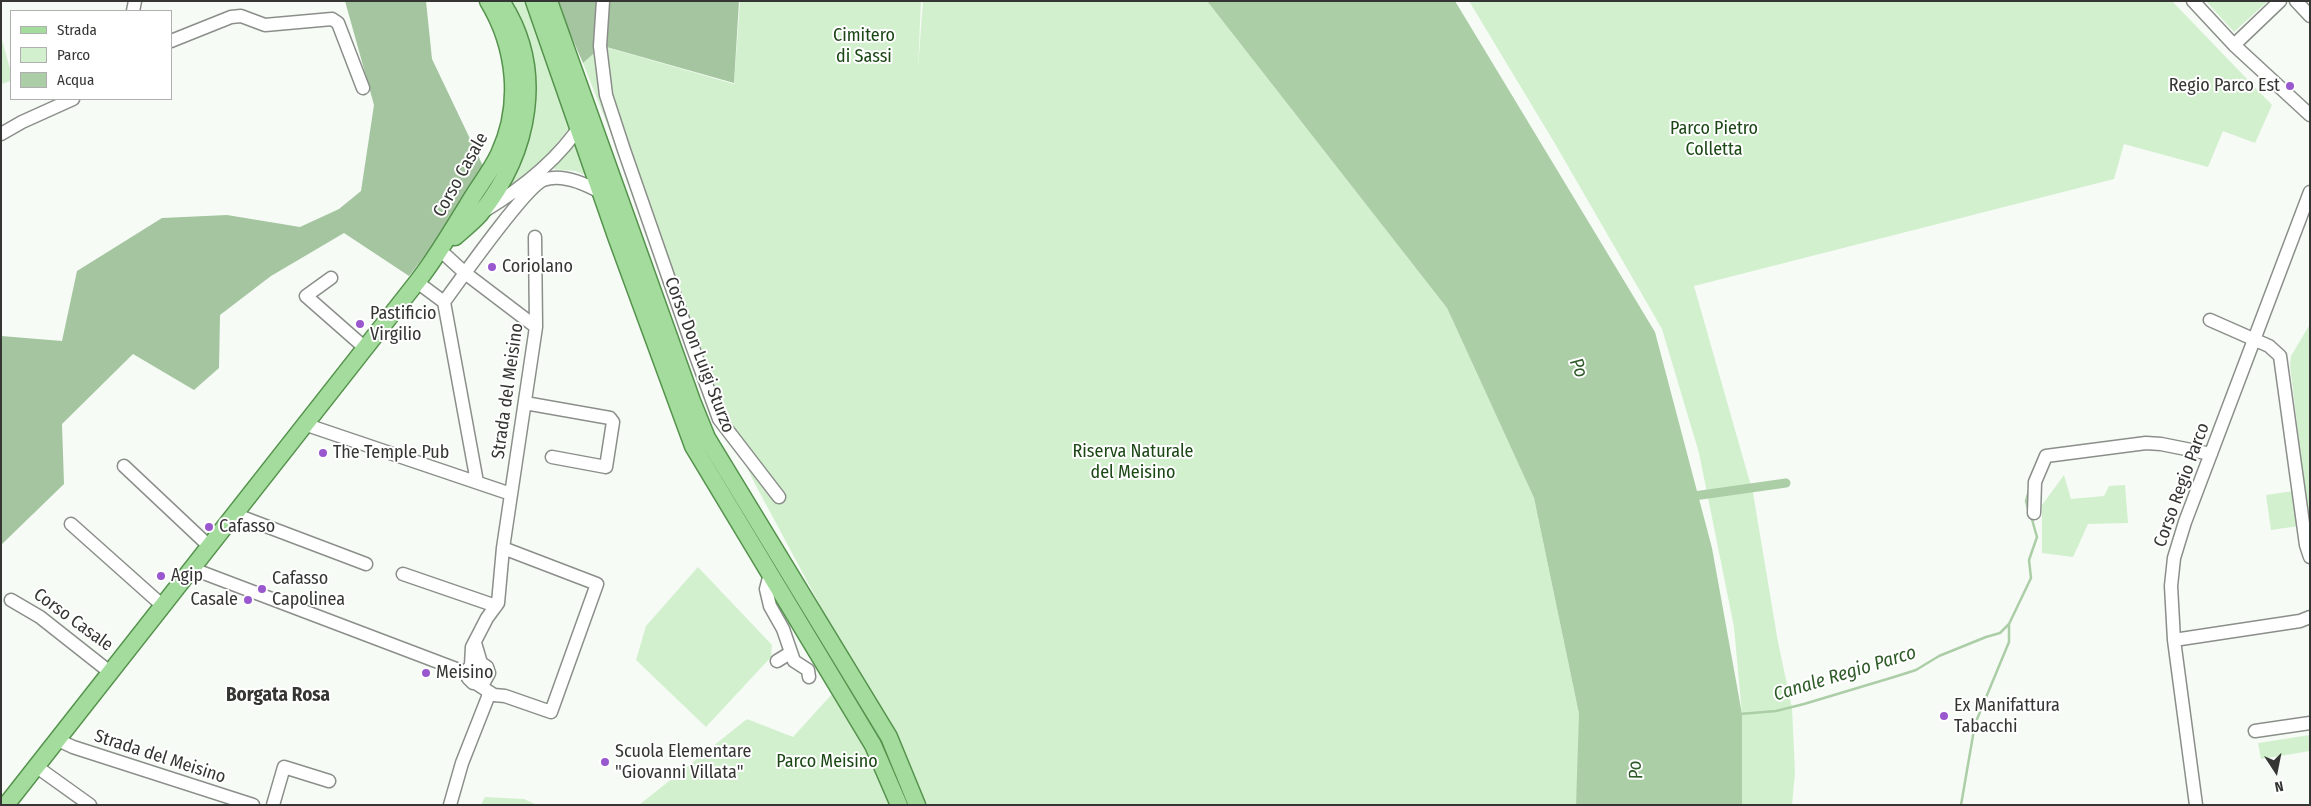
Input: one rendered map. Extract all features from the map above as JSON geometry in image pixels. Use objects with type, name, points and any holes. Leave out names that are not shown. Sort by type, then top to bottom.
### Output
[{"type":"main road","name":"Corso Don Luigi Sturzo","points":[[534,1],[693,446],[872,745],[899,805]]},
{"type":"main road","name":"Corso Don Luigi Sturzo","points":[[550,1],[707,438],[889,737],[917,805]]},
{"type":"main road","name":"Corso Casale","points":[[441,251],[480,214],[497,188],[513,158],[528,104],[524,51],[512,19],[495,4]]},
{"type":"main road","name":"Corso Casale","points":[[6,798],[37,767],[364,347],[417,282],[441,251],[485,180],[500,152],[512,112],[513,70],[506,37],[495,4]]},
{"type":"street","points":[[603,1],[600,46],[606,94],[693,348],[719,419],[779,498]]},
{"type":"street","points":[[2193,1],[2234,45],[2310,115]]},
{"type":"street","points":[[2234,45],[2280,1]]},
{"type":"street","points":[[2296,1],[2310,16]]},
{"type":"street","points":[[172,41],[232,17],[241,16],[266,25],[332,19],[338,23],[363,88]]},
{"type":"street","points":[[1,134],[22,122],[71,100]]},
{"type":"street","points":[[480,214],[528,181],[579,128],[589,113]]},
{"type":"street","points":[[528,181],[542,181],[555,178],[582,183],[602,193]]},
{"type":"street","points":[[525,196],[528,181]]},
{"type":"street","points":[[444,302],[525,196],[542,181]]},
{"type":"street","name":"Corso Regio Parco","points":[[2196,805],[2174,640],[2171,586],[2174,558],[2253,339],[2310,192]]},
{"type":"street","name":"Strada del Meisino","points":[[473,667],[475,642],[487,618],[496,606],[536,327],[535,237]]},
{"type":"street","points":[[441,251],[465,274],[536,327]]},
{"type":"street","points":[[331,278],[306,296],[364,347]]},
{"type":"street","points":[[417,282],[444,302],[477,482]]},
{"type":"street","points":[[2210,320],[2273,348],[2281,360],[2306,545],[2310,557]]},
{"type":"street","points":[[525,403],[610,418],[613,422],[606,466],[552,458]]},
{"type":"street","points":[[304,424],[511,494]]},
{"type":"street","points":[[2034,513],[2035,482],[2046,456],[2146,443],[2161,444],[2211,454]]},
{"type":"street","points":[[124,466],[209,546]]},
{"type":"street","points":[[234,514],[366,564]]},
{"type":"street","points":[[71,524],[163,606]]},
{"type":"street","points":[[473,667],[470,681],[550,712],[597,584],[503,548]]},
{"type":"street","points":[[192,569],[473,667],[489,670],[484,685],[488,697],[462,763],[450,805]]},
{"type":"street","points":[[403,574],[496,606]]},
{"type":"street","points":[[770,574],[766,590],[770,606],[783,629],[794,661],[808,670],[810,677]]},
{"type":"street","name":"Corso Casale","points":[[12,600],[40,617],[111,673]]},
{"type":"street","points":[[2174,640],[2305,619]]},
{"type":"street","points":[[777,661],[790,653]]},
{"type":"street","points":[[2255,731],[2310,723]]},
{"type":"street","name":"Strada del Meisino","points":[[58,740],[73,747],[253,805]]},
{"type":"street","points":[[37,767],[90,805]]},
{"type":"street","points":[[273,805],[284,767],[330,780]]},
{"type":"green space","points":[[508,1],[527,1],[571,126],[544,159],[509,187],[513,174],[526,149],[535,111],[536,92],[532,53],[527,35],[519,17]]},
{"type":"green space","name":"Riserva Naturale del Meisino","points":[[740,1],[921,1],[918,68],[923,1],[1207,1],[1447,308],[1534,498],[1579,714],[1579,760],[1576,805],[927,805],[754,482],[721,413],[583,63],[602,46],[734,84]]},
{"type":"green space","name":"Parco Pietro Colletta","points":[[1469,1],[2172,1],[2272,105],[2255,143],[2223,131],[2208,167],[2124,144],[2114,179],[1694,286],[1753,493],[1778,642],[1792,708],[1795,773],[1792,805],[1742,805],[1742,714],[1734,627],[1699,453],[1662,329],[1554,142]]},
{"type":"green space","points":[[2206,1],[2268,1],[2234,32]]},
{"type":"green space","points":[[1,37],[10,68],[10,81],[1,84]]},
{"type":"green space","points":[[576,138],[590,177],[575,171],[553,169]]},
{"type":"green space","points":[[2310,324],[2310,533],[2290,365],[2291,356]]},
{"type":"green space","points":[[2064,475],[2071,499],[2104,496],[2109,486],[2125,485],[2128,523],[2088,524],[2073,557],[2042,553],[2042,505]]},
{"type":"green space","points":[[2294,491],[2299,526],[2271,530],[2266,495]]},
{"type":"green space","points":[[698,567],[772,645],[771,657],[706,727],[636,660],[646,626]]},
{"type":"green space","name":"Parco Meisino","points":[[832,694],[859,730],[893,805],[639,805],[747,719],[793,737]]},
{"type":"green space","points":[[2310,735],[2310,751],[2261,759],[2258,743]]},
{"type":"green space","points":[[485,797],[524,799],[537,805],[481,805]]},
{"type":"shaded area","points":[[345,1],[426,1],[432,59],[483,166],[449,224],[409,276],[344,233],[271,276],[220,315],[219,368],[194,390],[133,354],[62,424],[64,484],[1,545],[1,336],[62,341],[77,271],[162,218],[227,215],[300,227],[339,209],[361,191],[374,105]]},
{"type":"shaded area","points":[[556,1],[601,1],[600,48],[583,63]]},
{"type":"shaded area","points":[[608,1],[739,1],[734,83],[603,46]]},
{"type":"water","name":"Po","points":[[1207,1],[1455,1],[1655,332],[1712,548],[1742,714],[1742,805],[1576,805],[1579,714],[1534,498],[1447,308]]},
{"type":"waterway","points":[[1687,497],[1786,483]]},
{"type":"waterway","name":"Canale Regio Parco","points":[[2028,509],[2026,501],[2029,490]]},
{"type":"waterway","name":"Canale Regio Parco","points":[[1740,714],[1776,711],[1894,677],[1916,670],[1939,656],[2000,633],[2009,624],[2031,578],[2029,560],[2037,537],[2031,516]]},
{"type":"waterway","name":"Canale Regio Parco","points":[[1961,805],[1975,724],[2009,642],[2009,624]]},
{"type":"place","name":"Regio Parco Est","points":[[2290,86]]},
{"type":"place","name":"Coriolano","points":[[492,267]]},
{"type":"place","name":"Pastificio Virgilio","points":[[360,324]]},
{"type":"place","name":"The Temple Pub","points":[[323,453]]},
{"type":"place","name":"Cafasso","points":[[209,527]]},
{"type":"place","name":"Agip","points":[[161,576]]},
{"type":"place","name":"Cafasso Capolinea","points":[[262,589]]},
{"type":"place","name":"Casale","points":[[248,600]]},
{"type":"place","name":"Meisino","points":[[426,673]]},
{"type":"place","name":"Ex Manifattura Tabacchi","points":[[1944,716]]},
{"type":"place","name":"Scuola Elementare \"Giovanni Villata\"","points":[[605,762]]},
{"type":"district","name":"Borgata Rosa","points":[[278,696]]},
{"type":"park label","name":"Cimitero di Sassi","points":[[864,46]]}]
